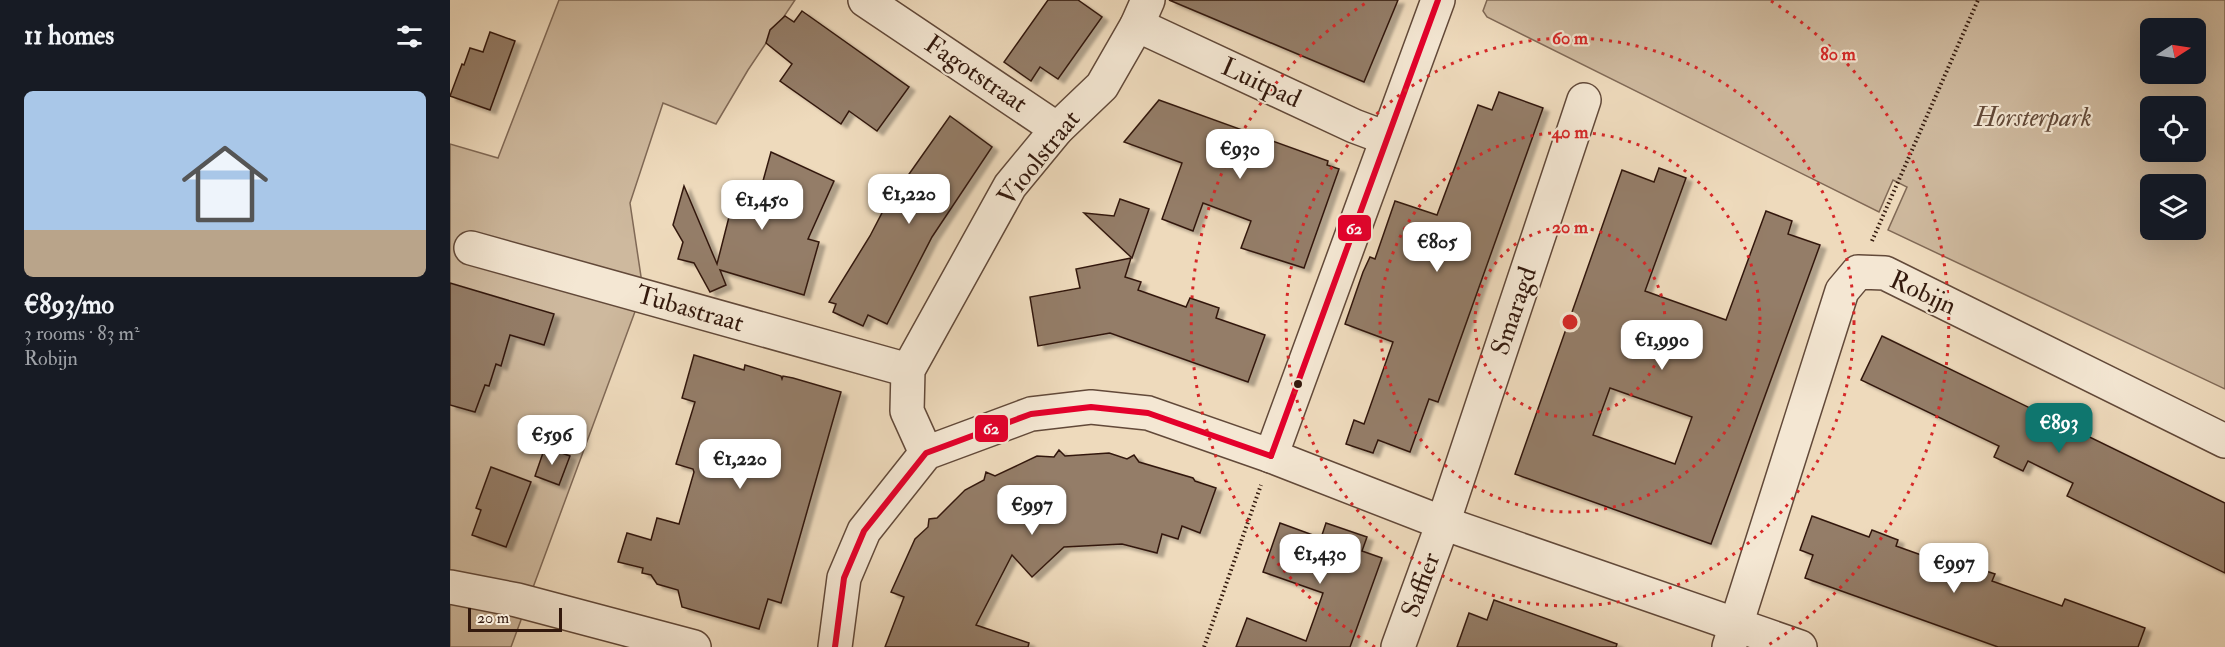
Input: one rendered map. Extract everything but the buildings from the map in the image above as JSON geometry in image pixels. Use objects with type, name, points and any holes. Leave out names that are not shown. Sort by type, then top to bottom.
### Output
[{"type":"street","name":"Fagotstraat","points":[[865,0],[1057,129]]},
{"type":"street","points":[[1271,456],[1437,0]]},
{"type":"street","name":"Vioolstraat","points":[[926,453],[907,411],[908,370],[1010,186],[1057,129],[1102,86],[1143,13]]},
{"type":"street","name":"Luitpad","points":[[1143,13],[1354,126],[1386,138]]},
{"type":"street","name":"Smaragd","points":[[1443,522],[1584,100]]},
{"type":"street","name":"Tubastraat","points":[[471,248],[908,370]]},
{"type":"street","name":"Robijn","points":[[1733,635],[1842,291],[1858,272],[1885,273],[2225,441]]},
{"type":"street","points":[[835,647],[844,578],[864,531],[926,453],[1031,414],[1091,407],[1148,414],[1271,456],[1733,635],[1800,647]]},
{"type":"street","name":"Saffier","points":[[1398,647],[1443,522]]},
{"type":"street","points":[[450,587],[517,600],[694,647]]},
{"type":"path","points":[[1858,272],[1978,0]]},
{"type":"path","points":[[1204,647],[1271,456]]},
{"type":"green space","points":[[559,0],[795,0],[748,70],[716,124],[663,103],[630,203],[643,290],[511,647],[450,647],[450,144],[498,158]]},
{"type":"green space","name":"Horsterpark","points":[[1487,0],[2225,0],[2225,389],[1888,230],[1907,187],[1893,180],[1879,212],[1487,17],[1483,11]]},
{"type":"transit line","name":"62","points":[[1271,456],[1438,0]]},
{"type":"transit line","name":"62","points":[[835,647],[844,578],[864,531],[926,453],[1031,414],[1091,407],[1148,413],[1271,456]]}]
